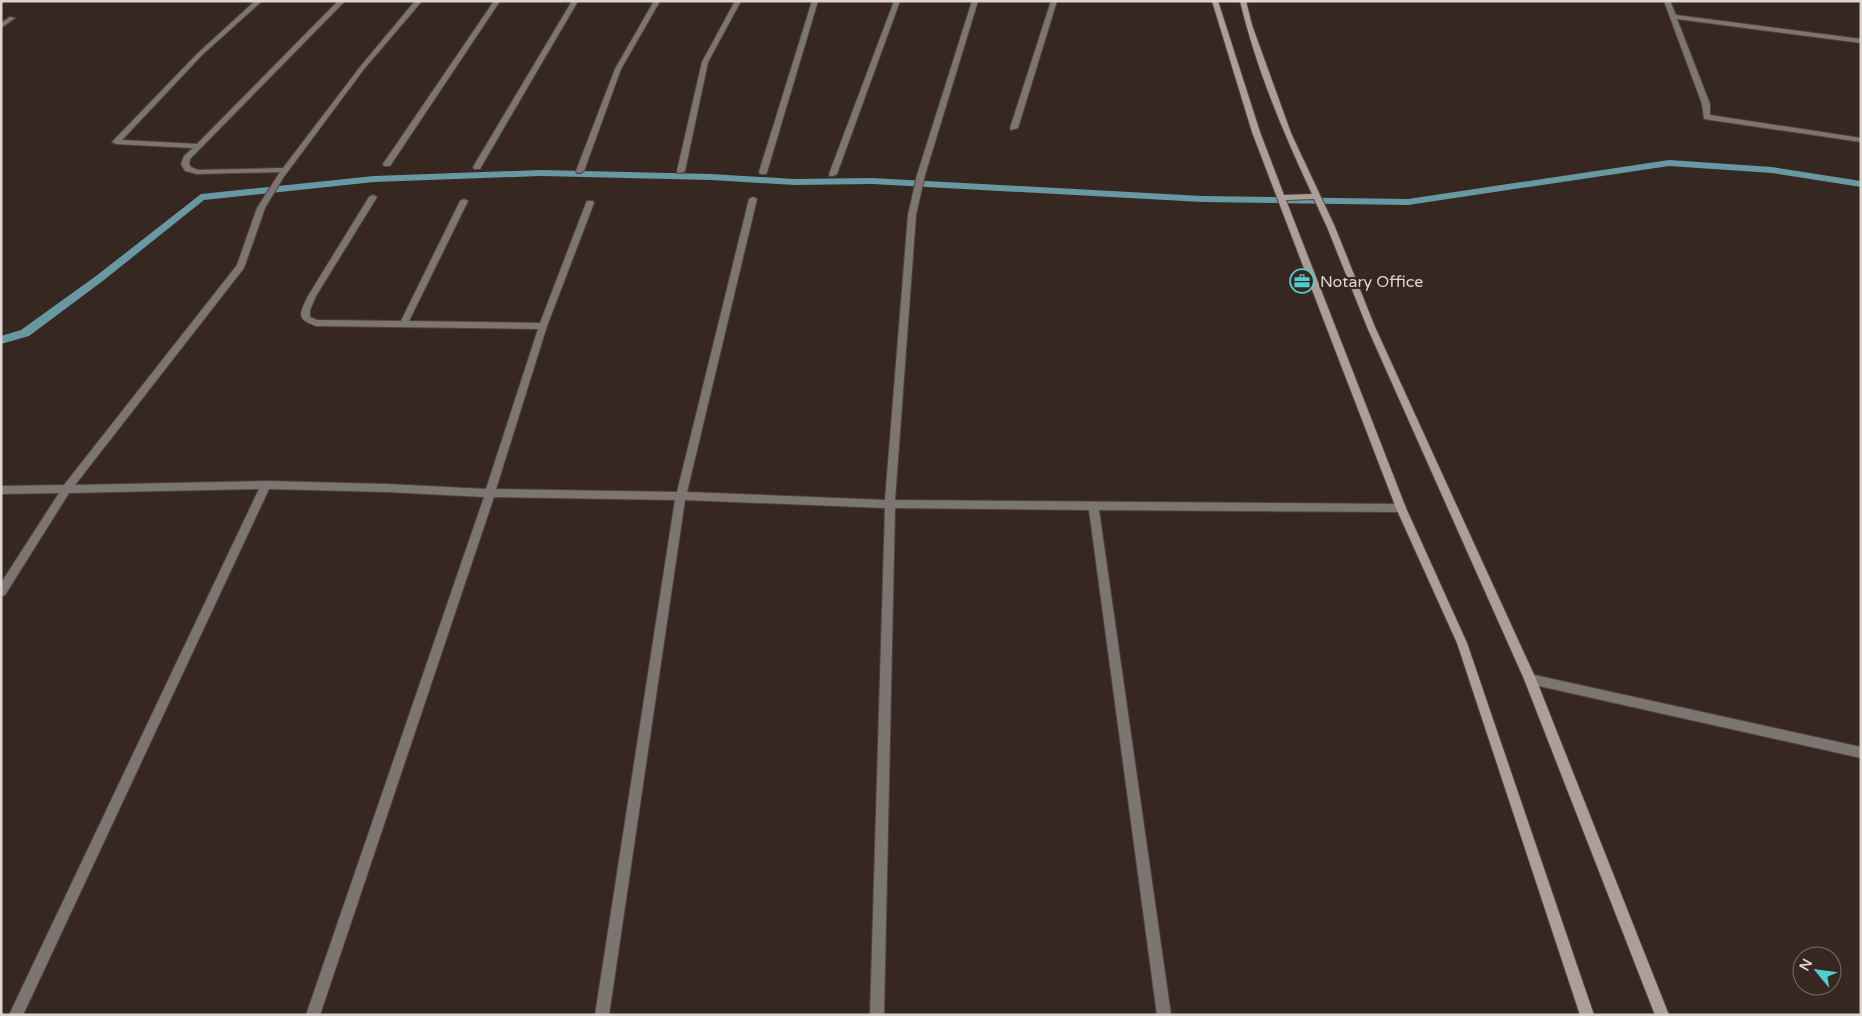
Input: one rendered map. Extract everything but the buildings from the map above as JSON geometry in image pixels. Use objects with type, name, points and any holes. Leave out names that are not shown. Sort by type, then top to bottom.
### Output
[{"type":"main road","points":[[1214,1],[1244,95],[1281,198],[1401,508],[1462,643],[1587,1015]]},
{"type":"main road","points":[[1243,1],[1249,25],[1287,133],[1331,227],[1371,327],[1530,679],[1662,1015]]},
{"type":"main road","points":[[1281,198],[1317,196]]},
{"type":"street","points":[[200,146],[116,142],[200,54],[259,1]]},
{"type":"street","points":[[282,174],[197,172],[188,169],[185,164],[187,158],[342,1]]},
{"type":"street","points":[[1,592],[68,488],[240,266],[261,208],[282,174],[362,68],[419,1]]},
{"type":"street","points":[[388,164],[497,1]]},
{"type":"street","points":[[477,167],[575,1]]},
{"type":"street","points":[[580,170],[618,69],[657,1]]},
{"type":"street","points":[[681,171],[705,62],[738,1]]},
{"type":"street","points":[[763,172],[815,1]]},
{"type":"street","points":[[833,174],[897,1]]},
{"type":"street","points":[[878,1015],[890,504],[912,216],[921,175],[975,1]]},
{"type":"street","points":[[1014,128],[1054,1]]},
{"type":"street","points":[[1667,1],[1706,104],[1707,117],[1861,140]]},
{"type":"street","points":[[1673,17],[1861,41]]},
{"type":"street","points":[[1,26],[12,18]]},
{"type":"street","points":[[373,197],[312,296],[306,310],[306,319],[316,323],[543,326]]},
{"type":"street","points":[[602,1015],[681,496],[753,199]]},
{"type":"street","points":[[404,323],[464,202]]},
{"type":"street","points":[[313,1015],[490,493],[543,326],[590,203]]},
{"type":"street","points":[[16,1015],[266,485]]},
{"type":"street","points":[[1,490],[266,485],[490,493],[681,496],[890,504],[1401,508]]},
{"type":"street","points":[[1094,507],[1164,1015]]},
{"type":"street","points":[[1530,679],[1861,753]]},
{"type":"waterway","points":[[1,340],[25,333],[100,278],[201,197],[374,179],[541,173],[711,177],[794,182],[872,181],[1202,199],[1408,202],[1669,163],[1772,170],[1861,184]]},
{"type":"place","name":"Notary Office","points":[[1302,281]]}]
